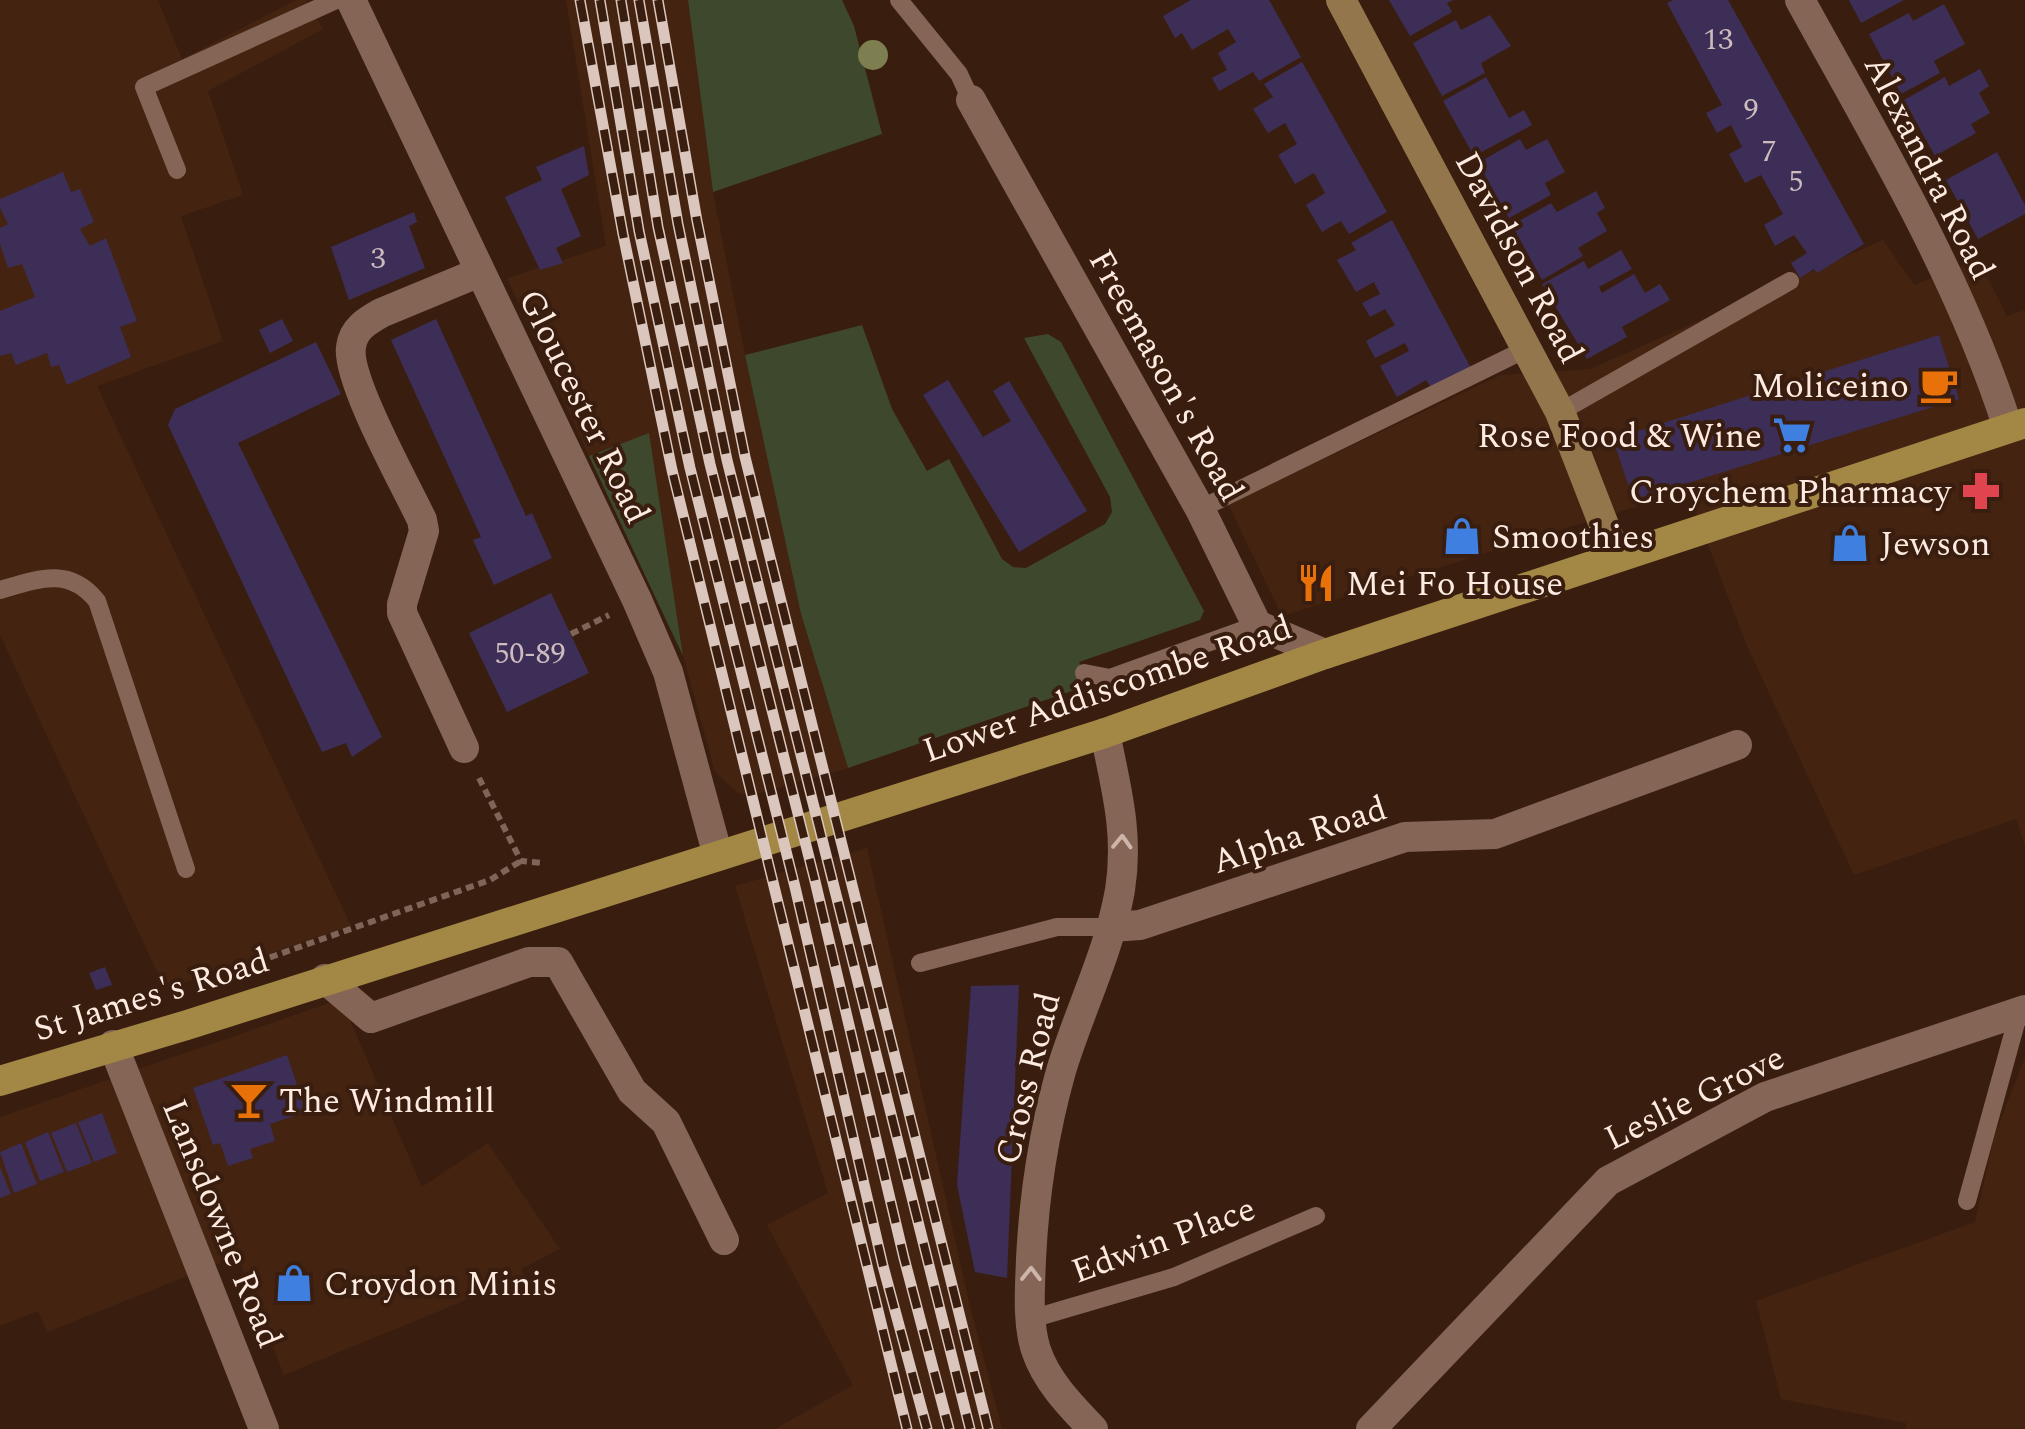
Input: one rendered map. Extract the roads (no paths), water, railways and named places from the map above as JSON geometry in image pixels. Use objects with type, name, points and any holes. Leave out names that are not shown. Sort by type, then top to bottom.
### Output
[{"type":"main road","name":"Lower Addiscombe Road","points":[[325,979],[1105,733],[1616,556],[2017,425]]},
{"type":"main road","name":"St James's Road","points":[[0,1081],[325,979]]},
{"type":"street","name":"Gloucester Road","points":[[351,0],[637,600],[668,672],[723,855]]},
{"type":"street","name":"Davidson Road","points":[[1341,0],[1560,412],[1616,556]]},
{"type":"street","name":"Alexandra Road","points":[[1800,0],[1943,266],[1997,394],[2017,425]]},
{"type":"street","name":"Freemason's Road","points":[[971,100],[1200,509],[1257,624]]},
{"type":"street","points":[[464,748],[402,613],[424,531],[422,520],[355,375],[351,345],[365,322],[480,272]]},
{"type":"street","points":[[1257,624],[1326,654]]},
{"type":"street","name":"Cross Road","points":[[1093,1429],[1044,1370],[1036,1352],[1031,1320],[1032,1241],[1051,1112],[1086,994],[1112,927],[1120,887],[1121,796],[1105,733]]},
{"type":"street","name":"Alpha Road","points":[[1112,927],[1140,924],[1406,836],[1495,834],[1737,745]]},
{"type":"street","points":[[325,979],[371,1018],[529,962],[558,962],[632,1091],[666,1122],[724,1240]]},
{"type":"street","name":"Leslie Grove","points":[[1372,1429],[1608,1181],[1765,1097],[2022,1011]]},
{"type":"street","name":"Lansdowne Road","points":[[112,1045],[264,1429]]},
{"type":"lane","points":[[177,170],[144,87],[336,0]]},
{"type":"lane","points":[[899,0],[959,74],[971,100]]},
{"type":"lane","points":[[1560,412],[1790,281]]},
{"type":"lane","points":[[1200,509],[1526,348]]},
{"type":"lane","points":[[0,590],[68,578],[85,586],[97,601],[186,869]]},
{"type":"lane","points":[[1084,673],[1110,678],[1257,624]]},
{"type":"lane","points":[[920,963],[1057,927],[1112,927]]},
{"type":"lane","points":[[1968,1201],[2022,1011]]},
{"type":"lane","name":"Edwin Place","points":[[1031,1320],[1174,1277],[1316,1216]]},
{"type":"railway","points":[[580,0],[672,470],[907,1429]]},
{"type":"railway","points":[[600,0],[639,231],[690,468],[795,887],[883,1266],[927,1429]]},
{"type":"railway","points":[[621,0],[658,227],[710,464],[949,1429]]},
{"type":"railway","points":[[639,0],[678,224],[727,460],[970,1429]]},
{"type":"railway","points":[[658,0],[697,221],[745,457],[988,1429]]},
{"type":"place","name":"Moliceino","points":[[1939,385]]},
{"type":"place","name":"Rose Food & Wine","points":[[1792,435]]},
{"type":"place","name":"Croychem Pharmacy","points":[[1981,491]]},
{"type":"place","name":"Smoothies","points":[[1462,536]]},
{"type":"place","name":"Jewson","points":[[1850,543]]},
{"type":"place","name":"Mei Fo House","points":[[1316,583]]},
{"type":"place","name":"The Windmill","points":[[249,1100]]},
{"type":"place","name":"Croydon Minis","points":[[294,1283]]}]
